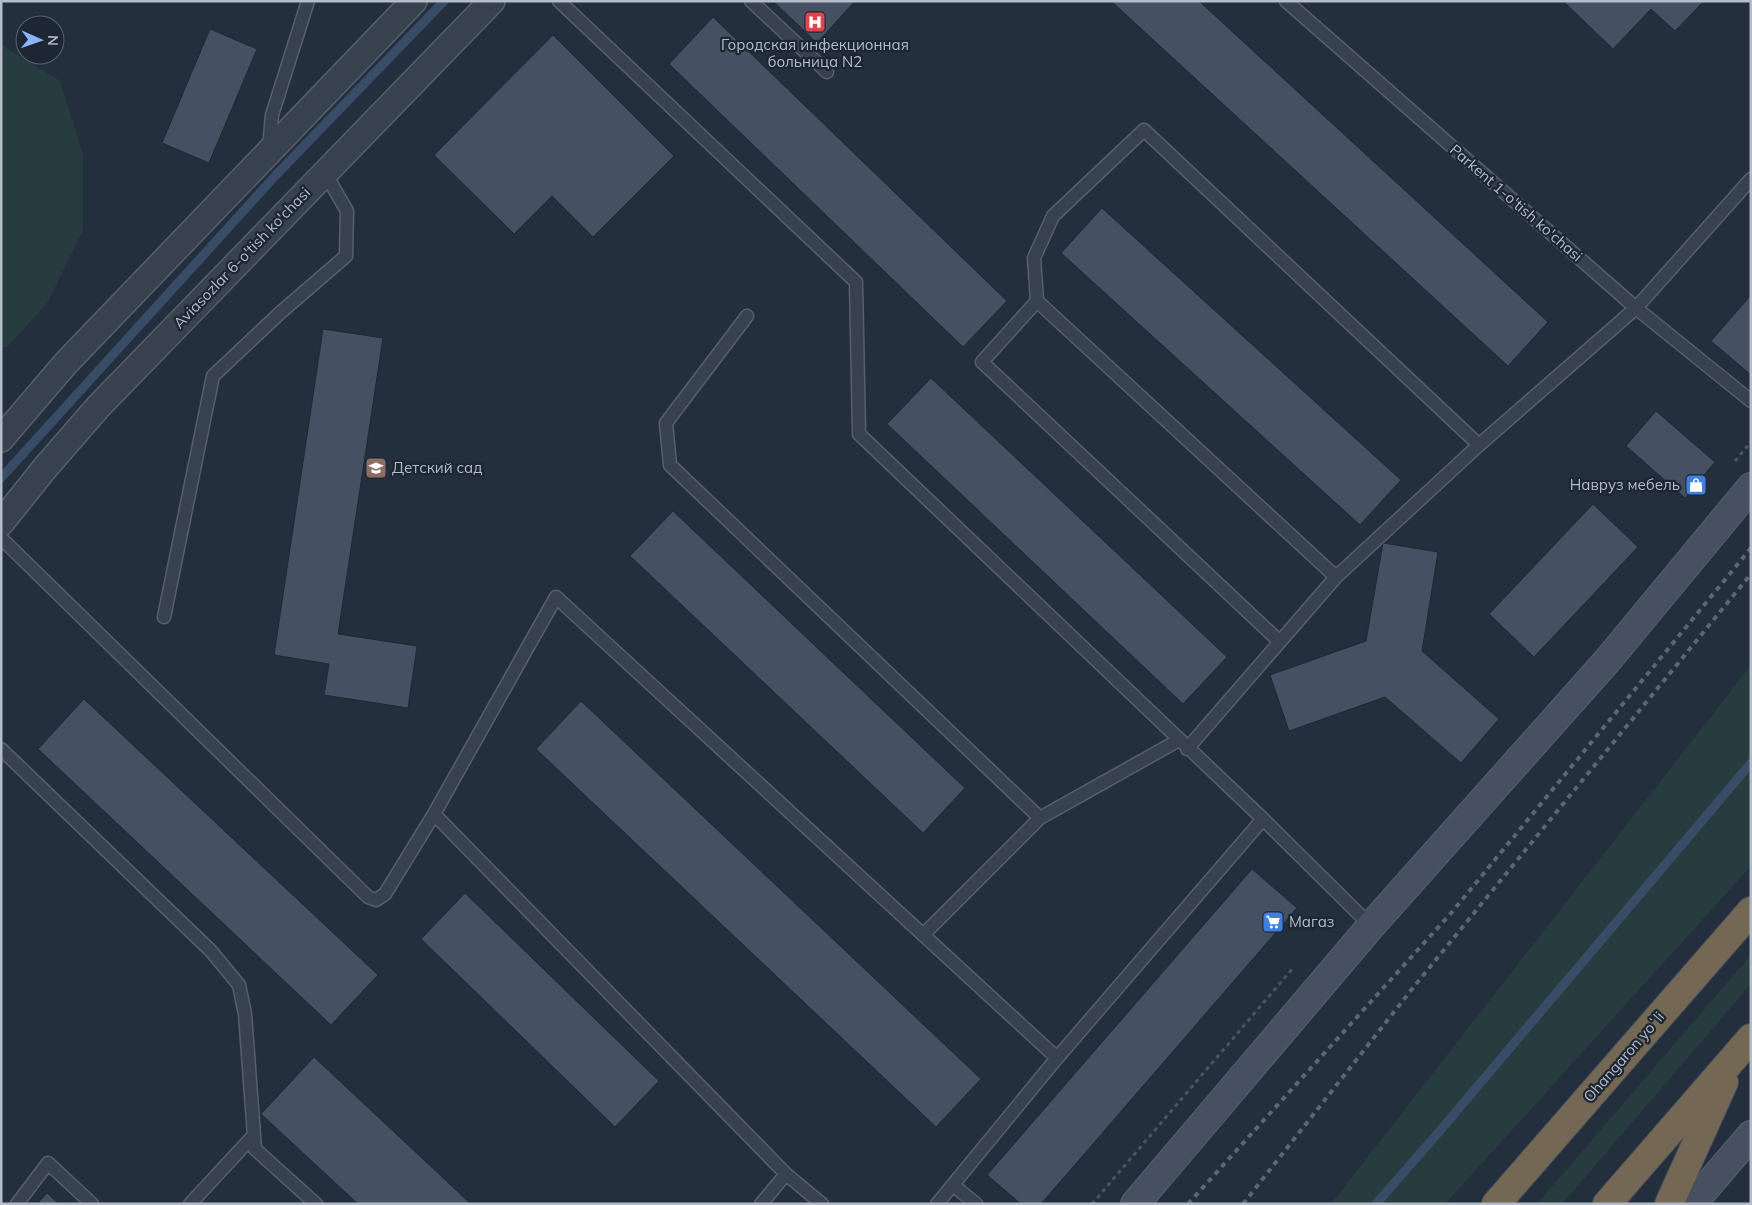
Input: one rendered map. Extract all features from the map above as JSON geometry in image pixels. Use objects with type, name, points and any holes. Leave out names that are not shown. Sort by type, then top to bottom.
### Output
[{"type":"highway","name":"Ohangaron yoʻli","points":[[1496,1204],[1751,911]]},
{"type":"highway","points":[[1669,1204],[1697,1194],[1743,1046]]},
{"type":"highway","points":[[1607,1204],[1743,1046]]},
{"type":"street","points":[[1,439],[66,363],[414,1]]},
{"type":"street","name":"Aviasozlar 6-o'tish ko'chasi","points":[[1,523],[45,468],[98,407],[492,1]]},
{"type":"street","points":[[1135,1204],[1371,926],[1608,661],[1751,487]]},
{"type":"street","points":[[1697,1194],[1751,1135]]},
{"type":"lane","points":[[269,153],[272,115],[308,1]]},
{"type":"lane","points":[[559,1],[856,282],[859,434],[1263,820],[1371,926]]},
{"type":"lane","points":[[751,1],[827,72]]},
{"type":"lane","name":"Parkent 1-o'tish ko'chasi","points":[[1286,1],[1636,308],[1751,401]]},
{"type":"lane","points":[[1336,577],[1037,301],[1034,258],[1053,216],[1144,130],[1480,445]]},
{"type":"lane","points":[[164,617],[213,376],[281,312],[346,256],[347,211],[325,173]]},
{"type":"lane","points":[[923,935],[1040,818],[1183,745],[1336,577],[1480,445],[1636,308],[1751,179]]},
{"type":"lane","points":[[1037,301],[982,362],[1279,641]]},
{"type":"lane","points":[[747,316],[666,422],[670,465],[1040,818]]},
{"type":"lane","points":[[1,538],[368,897],[376,900],[385,894],[434,814],[556,597],[1057,1058]]},
{"type":"lane","points":[[1,749],[211,950],[239,985],[245,1014],[255,1149],[316,1204]]},
{"type":"lane","points":[[434,814],[786,1174],[822,1204]]},
{"type":"lane","points":[[937,1204],[1057,1058],[1263,820]]},
{"type":"lane","points":[[190,1204],[254,1135]]},
{"type":"lane","points":[[17,1204],[48,1163],[92,1204]]},
{"type":"lane","points":[[762,1204],[786,1174]]},
{"type":"lane","points":[[953,1185],[976,1204]]},
{"type":"green space","points":[[1,45],[15,54],[15,65],[34,65],[60,81],[83,154],[83,230],[48,302],[7,347],[1,347]]},
{"type":"green space","points":[[1751,665],[1751,866],[1445,1204],[1331,1204]]},
{"type":"green space","points":[[1751,955],[1751,984],[1562,1204],[1537,1204]]},
{"type":"building","name":"Городская инфекционная больница N2","points":[[773,1],[855,1],[817,43]]},
{"type":"building","points":[[1111,1],[1199,1],[1548,322],[1508,366]]},
{"type":"building","points":[[1563,1],[1704,1],[1675,31],[1651,9],[1613,49]]},
{"type":"building","points":[[713,17],[1007,301],[963,347],[669,64]]},
{"type":"building","points":[[210,29],[257,49],[209,163],[162,143]]},
{"type":"building","points":[[553,35],[674,156],[593,237],[552,196],[514,234],[434,155]]},
{"type":"building","points":[[1102,208],[1401,480],[1360,525],[1061,253]]},
{"type":"building","points":[[1751,295],[1751,375],[1711,341]]},
{"type":"building","points":[[323,329],[383,338],[338,634],[417,646],[408,708],[324,695],[329,664],[274,655]]},
{"type":"building","points":[[931,378],[1227,657],[1183,704],[887,424]]},
{"type":"building","points":[[1656,411],[1715,462],[1685,498],[1626,446]]},
{"type":"building","points":[[1593,504],[1638,547],[1534,657],[1489,614]]},
{"type":"building","points":[[673,511],[965,788],[923,833],[630,556]]},
{"type":"building","points":[[1383,543],[1438,552],[1422,651],[1499,719],[1461,763],[1385,697],[1289,731],[1270,675],[1366,641]]},
{"type":"building","points":[[84,699],[378,975],[331,1025],[38,749]]},
{"type":"building","points":[[581,701],[981,1079],[936,1127],[536,749]]},
{"type":"building","points":[[1252,869],[1297,908],[1041,1204],[1021,1204],[987,1175]]},
{"type":"building","points":[[465,893],[659,1081],[615,1127],[421,939]]},
{"type":"building","points":[[314,1057],[471,1204],[358,1204],[261,1114]]},
{"type":"building","points":[[47,1193],[59,1204],[37,1204]]},
{"type":"waterway","points":[[1,478],[276,175],[444,1]]},
{"type":"waterway","points":[[1376,1204],[1751,763]]},
{"type":"railway","points":[[1188,1204],[1452,912],[1751,548]]},
{"type":"railway","points":[[1243,1204],[1416,984],[1751,574]]},
{"type":"place","name":"Городская инфекционная больница N2","points":[[815,22]]},
{"type":"place","name":"Детский сад","points":[[376,468]]},
{"type":"place","name":"Навруз мебель","points":[[1696,485]]},
{"type":"place","name":"Магаз","points":[[1273,922]]}]
